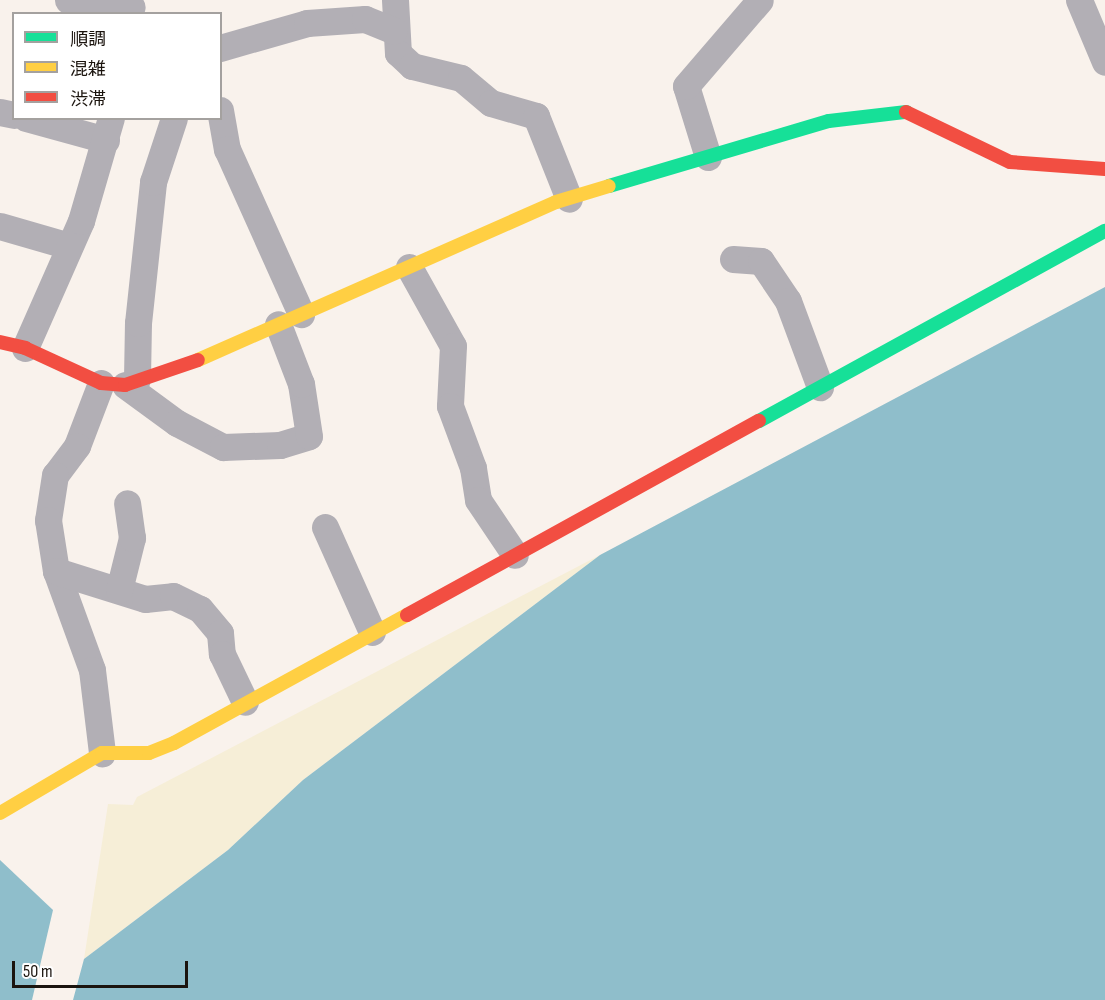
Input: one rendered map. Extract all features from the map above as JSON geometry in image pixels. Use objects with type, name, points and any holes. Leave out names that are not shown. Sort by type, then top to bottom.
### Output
[{"type":"street","points":[[68,0],[132,7]]},
{"type":"street","points":[[395,0],[394,31],[398,53],[412,66],[461,78],[490,103],[536,116],[569,199]]},
{"type":"street","points":[[708,157],[686,86],[760,0]]},
{"type":"street","points":[[1079,0],[1105,62]]},
{"type":"street","points":[[222,47],[307,23],[365,19],[394,31]]},
{"type":"street","points":[[121,382],[211,356],[289,319],[569,199],[829,121],[903,111],[1010,162],[1105,169]]},
{"type":"street","points":[[41,120],[109,129],[69,246],[13,345],[121,382],[177,423],[223,447],[280,445],[309,436],[301,384],[289,319],[227,149],[222,120]]},
{"type":"street","points":[[102,753],[92,670],[56,571],[48,520],[55,475],[121,382],[138,323],[153,182],[173,120]]},
{"type":"street","points":[[0,226],[69,246]]},
{"type":"street","points":[[0,813],[102,753],[149,753],[1105,231]]},
{"type":"street","points":[[734,259],[761,261],[788,301],[820,387]]},
{"type":"street","points":[[409,267],[453,346],[450,406],[473,468],[478,500],[515,555]]},
{"type":"street","points":[[119,590],[132,538],[128,503]]},
{"type":"street","points":[[325,527],[372,632]]},
{"type":"street","points":[[56,571],[145,599],[173,596],[200,609],[220,633],[222,654],[245,702]]},
{"type":"sand","points":[[600,555],[303,780],[228,850],[84,959],[108,804],[133,805],[137,797]]},
{"type":"water","points":[[1105,287],[1105,1000],[73,1000],[84,959],[228,850],[303,780],[600,555]]},
{"type":"water","points":[[0,860],[53,910],[32,1000],[0,1000]]},
{"type":"traffic: fast","points":[[609,186],[829,121],[906,112]]},
{"type":"traffic: fast","points":[[759,421],[1105,231]]},
{"type":"traffic: slow","points":[[198,360],[556,202],[609,186]]},
{"type":"traffic: slow","points":[[0,813],[102,753],[149,753],[174,743],[407,615]]},
{"type":"traffic: jam","points":[[906,112],[1010,162],[1105,169]]},
{"type":"traffic: jam","points":[[0,342],[25,348],[101,383],[125,385],[198,360]]},
{"type":"traffic: jam","points":[[407,615],[759,421]]}]
